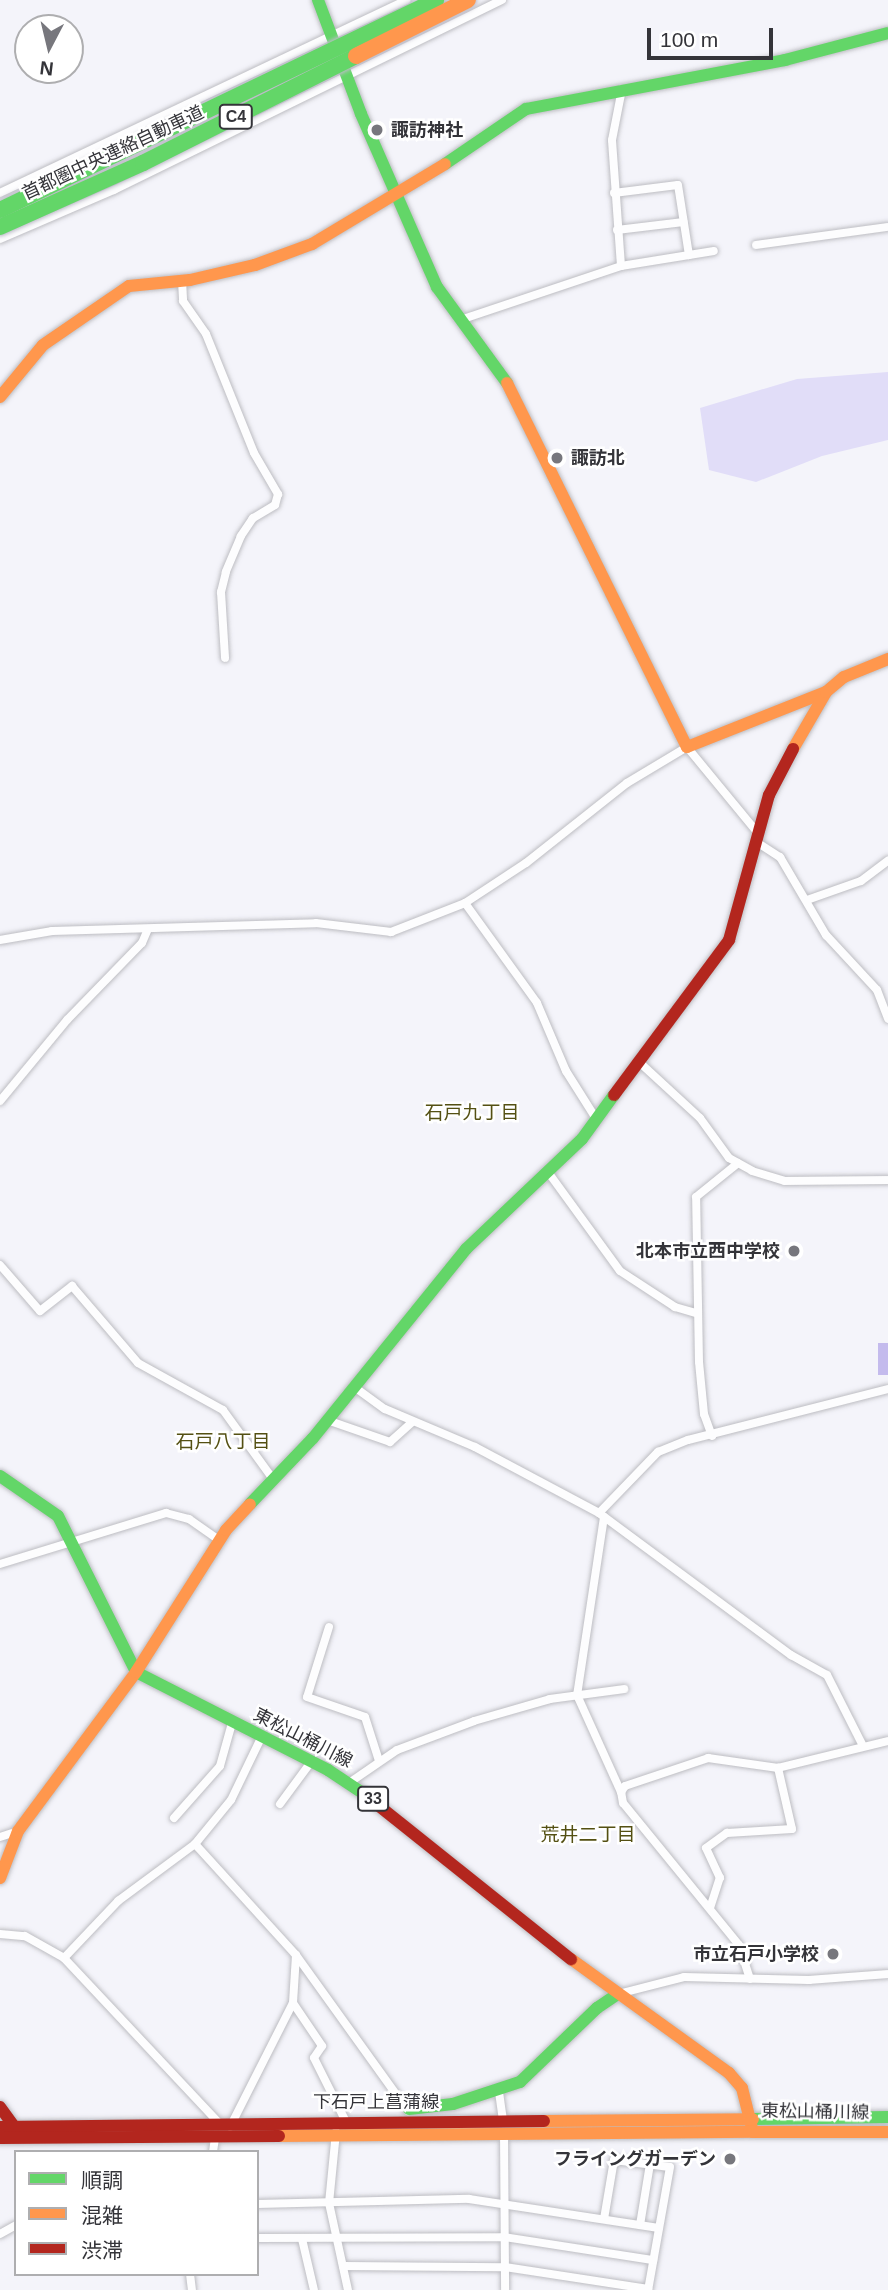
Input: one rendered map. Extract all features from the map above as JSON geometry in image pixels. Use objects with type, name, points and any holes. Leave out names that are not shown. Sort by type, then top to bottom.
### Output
[{"type":"main road","points":[[318,0],[347,76],[437,287],[514,393],[687,747],[826,692],[844,677],[888,659]]},
{"type":"main road","name":"首都圏中央連絡自動車道","points":[[0,209],[307,66],[436,0]]},
{"type":"main road","name":"首都圏中央連絡自動車道","points":[[0,226],[143,163],[468,0]]},
{"type":"main road","points":[[0,397],[43,345],[92,307],[129,286],[182,280],[255,265],[312,244],[398,196],[515,114],[622,88],[785,60],[888,33]]},
{"type":"main road","points":[[0,1878],[18,1831],[136,1672],[219,1540],[327,1420],[466,1249],[548,1172],[597,1120],[638,1060],[728,943],[741,909],[756,837],[769,795],[826,692]]},
{"type":"main road","points":[[0,1476],[58,1516],[73,1539],[136,1672]]},
{"type":"main road","name":"東松山桶川線","points":[[136,1672],[311,1762],[349,1783],[387,1809],[530,1930],[729,2073],[742,2088],[753,2126]]},
{"type":"main road","points":[[408,2115],[499,2092],[520,2082],[597,2008],[618,1994]]},
{"type":"main road","points":[[0,2107],[8,2127]]},
{"type":"main road","name":"下石戸上菖蒲線","points":[[0,2138],[222,2134],[339,2125],[408,2115],[503,2127]]},
{"type":"main road","name":"東松山桶川線","points":[[753,2126],[888,2117]]},
{"type":"main road","name":"下石戸上菖蒲線","points":[[339,2125],[753,2126]]},
{"type":"main road","name":"東松山桶川線","points":[[753,2126],[888,2132]]},
{"type":"main road","name":"下石戸上菖蒲線","points":[[8,2127],[222,2134]]},
{"type":"street","points":[[0,193],[332,38],[407,0]]},
{"type":"street","points":[[0,239],[114,190],[502,0]]},
{"type":"street","points":[[621,266],[612,139],[622,88]]},
{"type":"street","points":[[614,193],[678,186],[690,255]]},
{"type":"street","points":[[617,230],[684,222]]},
{"type":"street","points":[[756,245],[888,227]]},
{"type":"street","points":[[460,320],[621,266],[714,251]]},
{"type":"street","points":[[182,280],[183,301],[206,334],[254,453],[278,494],[275,505],[253,518],[240,536],[226,572],[220,592],[225,658]]},
{"type":"street","points":[[0,940],[52,931],[338,922],[391,932],[466,903],[526,863],[627,783],[687,747],[756,837],[780,858],[826,935],[877,990],[888,1019]]},
{"type":"street","points":[[807,900],[861,881],[888,861]]},
{"type":"street","points":[[466,903],[537,1003],[566,1072],[597,1120]]},
{"type":"street","points":[[0,1101],[67,1020],[142,943],[148,929]]},
{"type":"street","points":[[638,1060],[700,1118],[729,1158],[738,1163],[785,1181],[888,1180]]},
{"type":"street","points":[[712,1436],[704,1414],[696,1313],[696,1197],[738,1163]]},
{"type":"street","points":[[548,1172],[620,1271],[675,1307],[696,1313]]},
{"type":"street","points":[[0,1265],[40,1311],[72,1286],[138,1363],[223,1410],[273,1479]]},
{"type":"street","points":[[353,1386],[412,1422],[475,1447],[602,1515],[791,1654],[827,1675],[862,1744]]},
{"type":"street","points":[[750,1979],[739,1945],[623,1803],[621,1792],[577,1695],[602,1515],[659,1452],[688,1440],[888,1389]]},
{"type":"street","points":[[327,1420],[390,1442],[412,1422]]},
{"type":"street","points":[[0,1564],[73,1539],[166,1513],[189,1519],[219,1540]]},
{"type":"street","points":[[329,1627],[307,1697],[365,1717],[379,1761]]},
{"type":"street","points":[[349,1783],[379,1761],[474,1721],[577,1695],[624,1689]]},
{"type":"street","points":[[174,1818],[220,1766],[232,1723]]},
{"type":"street","points":[[64,1958],[118,1902],[195,1844],[231,1800],[261,1738]]},
{"type":"street","points":[[621,1792],[625,1786],[708,1758],[778,1768],[862,1744],[888,1741]]},
{"type":"street","points":[[280,1804],[311,1762]]},
{"type":"street","points":[[710,1908],[720,1878],[706,1848],[727,1833],[792,1829],[778,1768]]},
{"type":"street","points":[[0,1837],[18,1831]]},
{"type":"street","points":[[195,1844],[296,1955],[408,2115]]},
{"type":"street","points":[[0,1934],[25,1936],[64,1958],[222,2134],[293,2003],[296,1955]]},
{"type":"street","points":[[618,1994],[684,1977],[750,1979],[888,1974]]},
{"type":"street","points":[[293,2003],[323,2046],[314,2058],[339,2125],[329,2203],[348,2290]]},
{"type":"street","points":[[499,2092],[503,2127],[505,2290]]},
{"type":"street","points":[[343,2266],[505,2267],[648,2289],[670,2167],[614,2160],[604,2219]]},
{"type":"street","points":[[640,2225],[650,2164]]},
{"type":"street","points":[[259,2204],[469,2199],[659,2228]]},
{"type":"street","points":[[259,2238],[504,2237],[653,2260]]},
{"type":"street","points":[[302,2239],[314,2290]]},
{"type":"shaded area","points":[[888,372],[888,440],[822,456],[756,482],[709,470],[700,408],[797,379]]},
{"type":"shaded area","points":[[878,1343],[888,1343],[888,1375],[878,1375]]},
{"type":"traffic: fast","points":[[318,0],[361,114],[437,287],[507,383]]},
{"type":"traffic: fast","points":[[0,210],[436,0]]},
{"type":"traffic: fast","points":[[445,164],[526,109],[785,60],[888,33]]},
{"type":"traffic: fast","points":[[0,227],[143,163],[356,56]]},
{"type":"traffic: fast","points":[[250,1504],[313,1438],[466,1249],[582,1139],[614,1095]]},
{"type":"traffic: fast","points":[[0,1476],[58,1516],[136,1672],[328,1770],[364,1794]]},
{"type":"traffic: fast","points":[[409,2109],[453,2104],[520,2082],[597,2008],[618,1994]]},
{"type":"traffic: fast","points":[[753,2119],[888,2117]]},
{"type":"traffic: slow","points":[[356,56],[468,0]]},
{"type":"traffic: slow","points":[[0,397],[43,345],[129,286],[190,280],[255,265],[312,244],[445,164]]},
{"type":"traffic: slow","points":[[507,383],[687,747],[826,692]]},
{"type":"traffic: slow","points":[[793,749],[826,692],[844,677],[888,659]]},
{"type":"traffic: slow","points":[[0,1878],[18,1831],[136,1672],[226,1530],[250,1504]]},
{"type":"traffic: slow","points":[[571,1959],[729,2073],[742,2088],[753,2132],[888,2132]]},
{"type":"traffic: slow","points":[[544,2121],[753,2119]]},
{"type":"traffic: slow","points":[[279,2136],[753,2132]]},
{"type":"traffic: jam","points":[[614,1095],[729,940],[769,795],[793,749]]},
{"type":"traffic: jam","points":[[364,1794],[571,1959]]},
{"type":"traffic: jam","points":[[0,2107],[15,2128]]},
{"type":"traffic: jam","points":[[0,2127],[544,2121]]},
{"type":"traffic: jam","points":[[0,2138],[279,2136]]},
{"type":"place","name":"諏訪神社","points":[[377,130]]},
{"type":"place","name":"諏訪北","points":[[557,458]]},
{"type":"place","name":"北本市立西中学校","points":[[794,1251]]},
{"type":"place","name":"市立石戸小学校","points":[[833,1954]]},
{"type":"place","name":"フライングガーデン","points":[[730,2159]]},
{"type":"district","name":"石戸九丁目","points":[[472,1113]]},
{"type":"district","name":"石戸八丁目","points":[[223,1442]]},
{"type":"district","name":"荒井二丁目","points":[[588,1835]]}]
